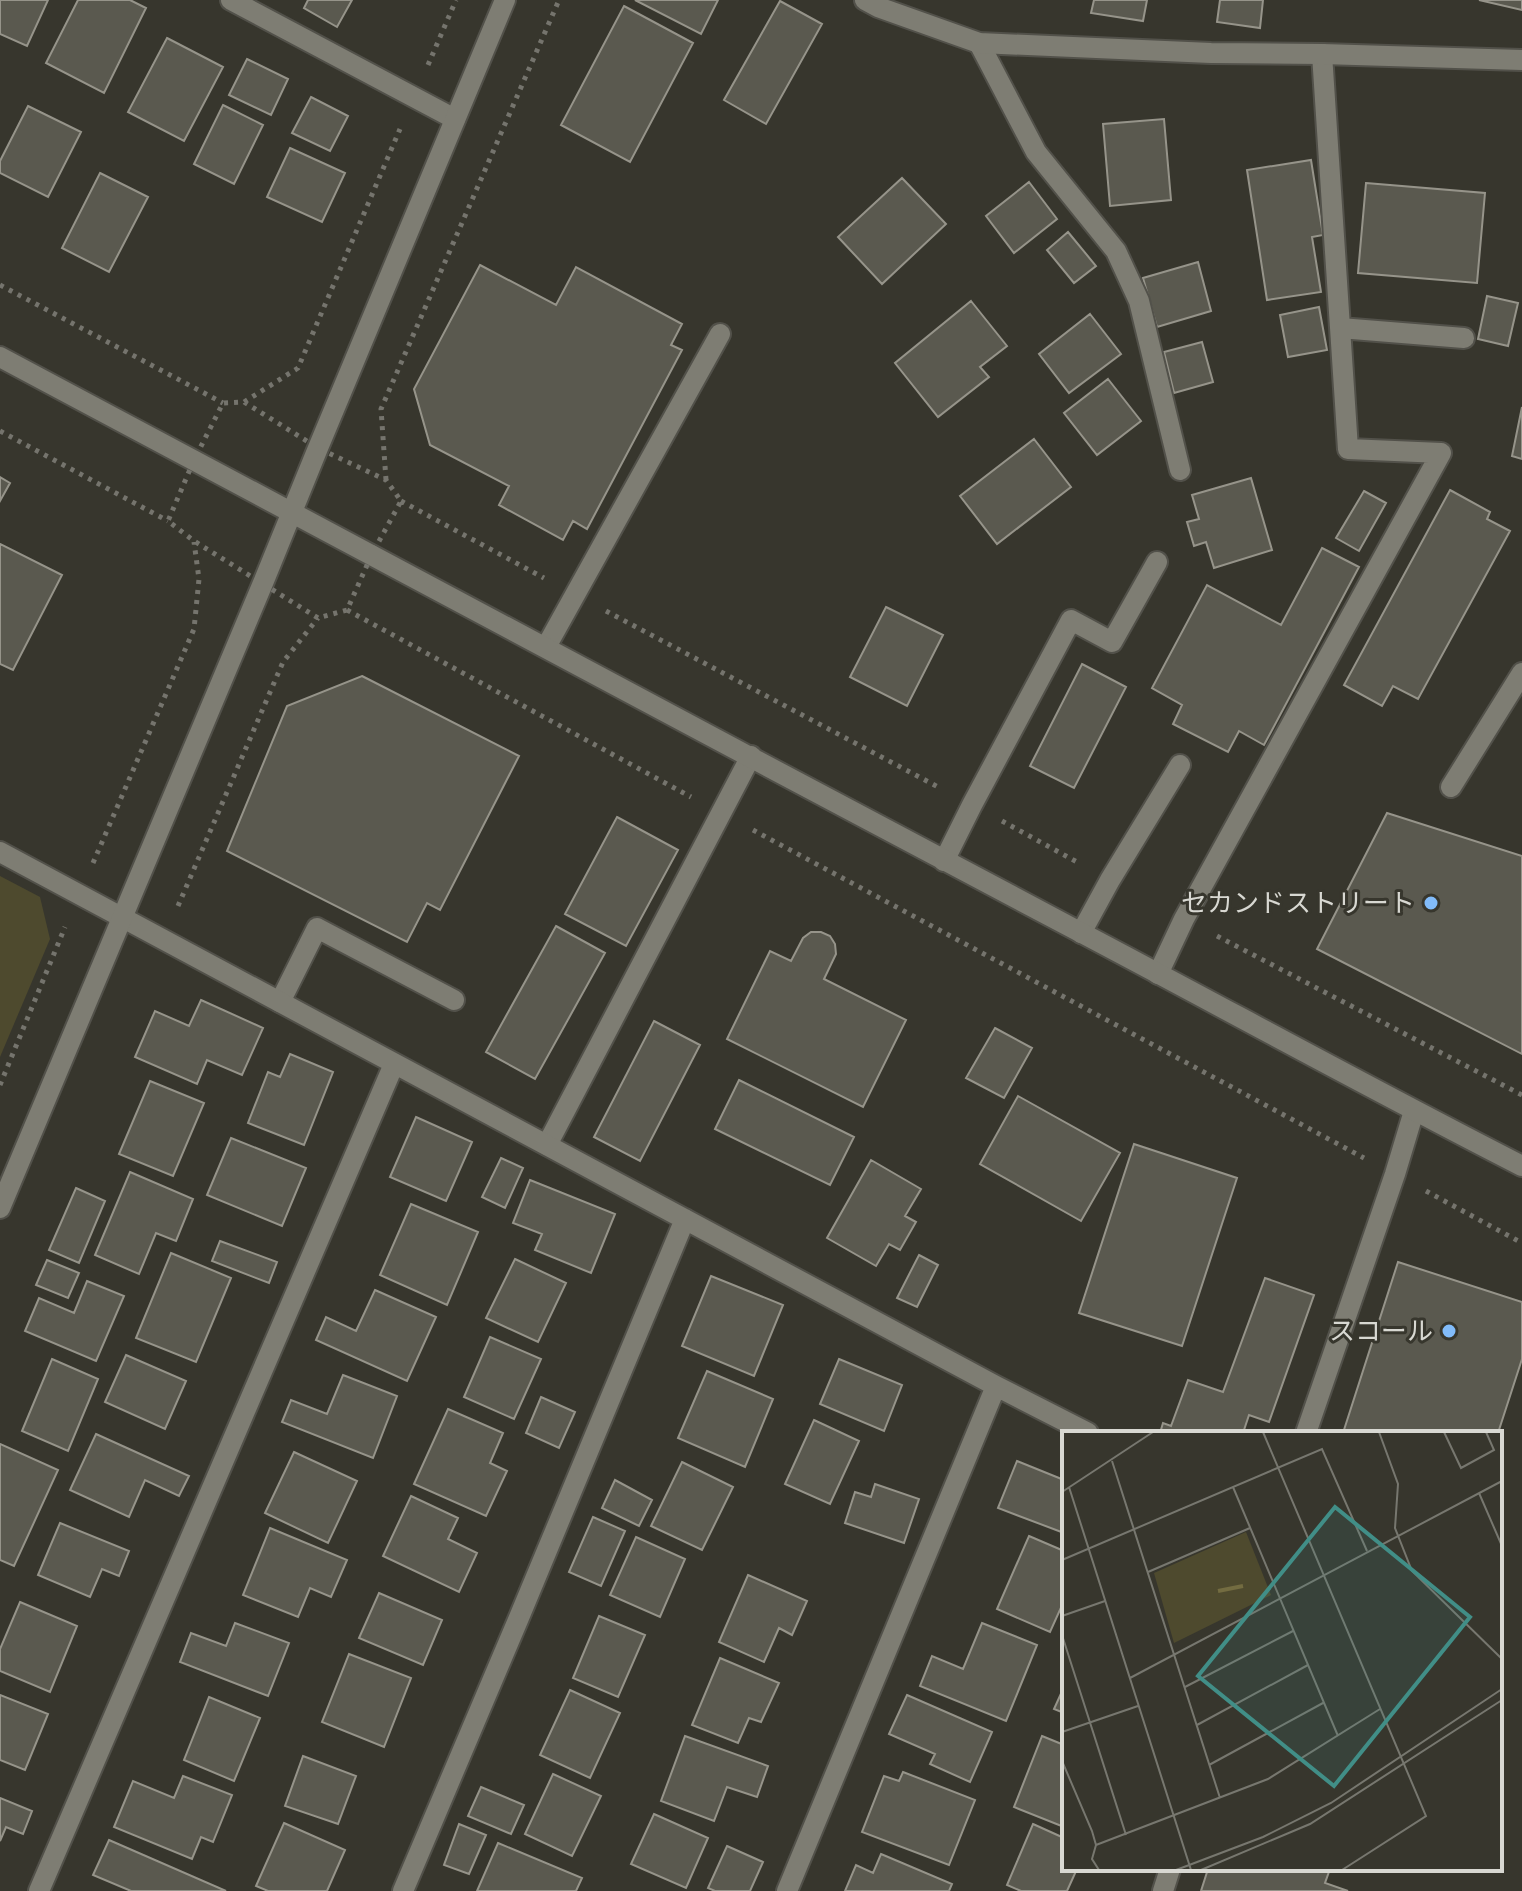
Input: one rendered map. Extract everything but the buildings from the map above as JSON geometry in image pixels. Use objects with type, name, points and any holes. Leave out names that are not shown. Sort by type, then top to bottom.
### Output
[{"type":"street","points":[[231,0],[455,119]]},
{"type":"street","points":[[0,1208],[505,0]]},
{"type":"street","points":[[865,0],[979,43],[1211,53],[1522,60]]},
{"type":"street","points":[[979,43],[1036,152],[1116,251],[1139,301],[1180,470]]},
{"type":"street","points":[[1158,974],[1184,919],[1441,453],[1348,449],[1322,54]]},
{"type":"street","points":[[1340,328],[1464,338]]},
{"type":"street","points":[[546,647],[720,334]]},
{"type":"street","points":[[0,357],[1522,1166]]},
{"type":"street","points":[[944,861],[1071,620],[1112,642],[1157,562]]},
{"type":"street","points":[[1451,787],[1522,673]]},
{"type":"street","points":[[547,1145],[751,756]]},
{"type":"street","points":[[1081,933],[1180,765]]},
{"type":"street","points":[[0,852],[1084,1431]]},
{"type":"street","points":[[280,1002],[317,928],[454,1000]]},
{"type":"street","points":[[39,1891],[394,1064]]},
{"type":"street","points":[[1307,1431],[1414,1111]]},
{"type":"street","points":[[403,1891],[685,1219]]},
{"type":"street","points":[[787,1891],[996,1386]]},
{"type":"street","points":[[1163,1891],[1169,1871]]},
{"type":"path","points":[[244,402],[298,368],[456,0]]},
{"type":"path","points":[[386,480],[381,409],[559,0]]},
{"type":"path","points":[[0,285],[223,403]]},
{"type":"path","points":[[0,431],[168,521]]},
{"type":"path","points":[[0,1085],[194,629],[199,579],[194,541]]},
{"type":"path","points":[[347,610],[1522,1243]]},
{"type":"path","points":[[163,940],[283,662],[318,618]]},
{"type":"shaded area","points":[[0,876],[40,897],[50,939],[0,1057]]},
{"type":"place","name":"セカンドストリート","points":[[1431,903]]},
{"type":"place","name":"スコール","points":[[1449,1331]]}]
